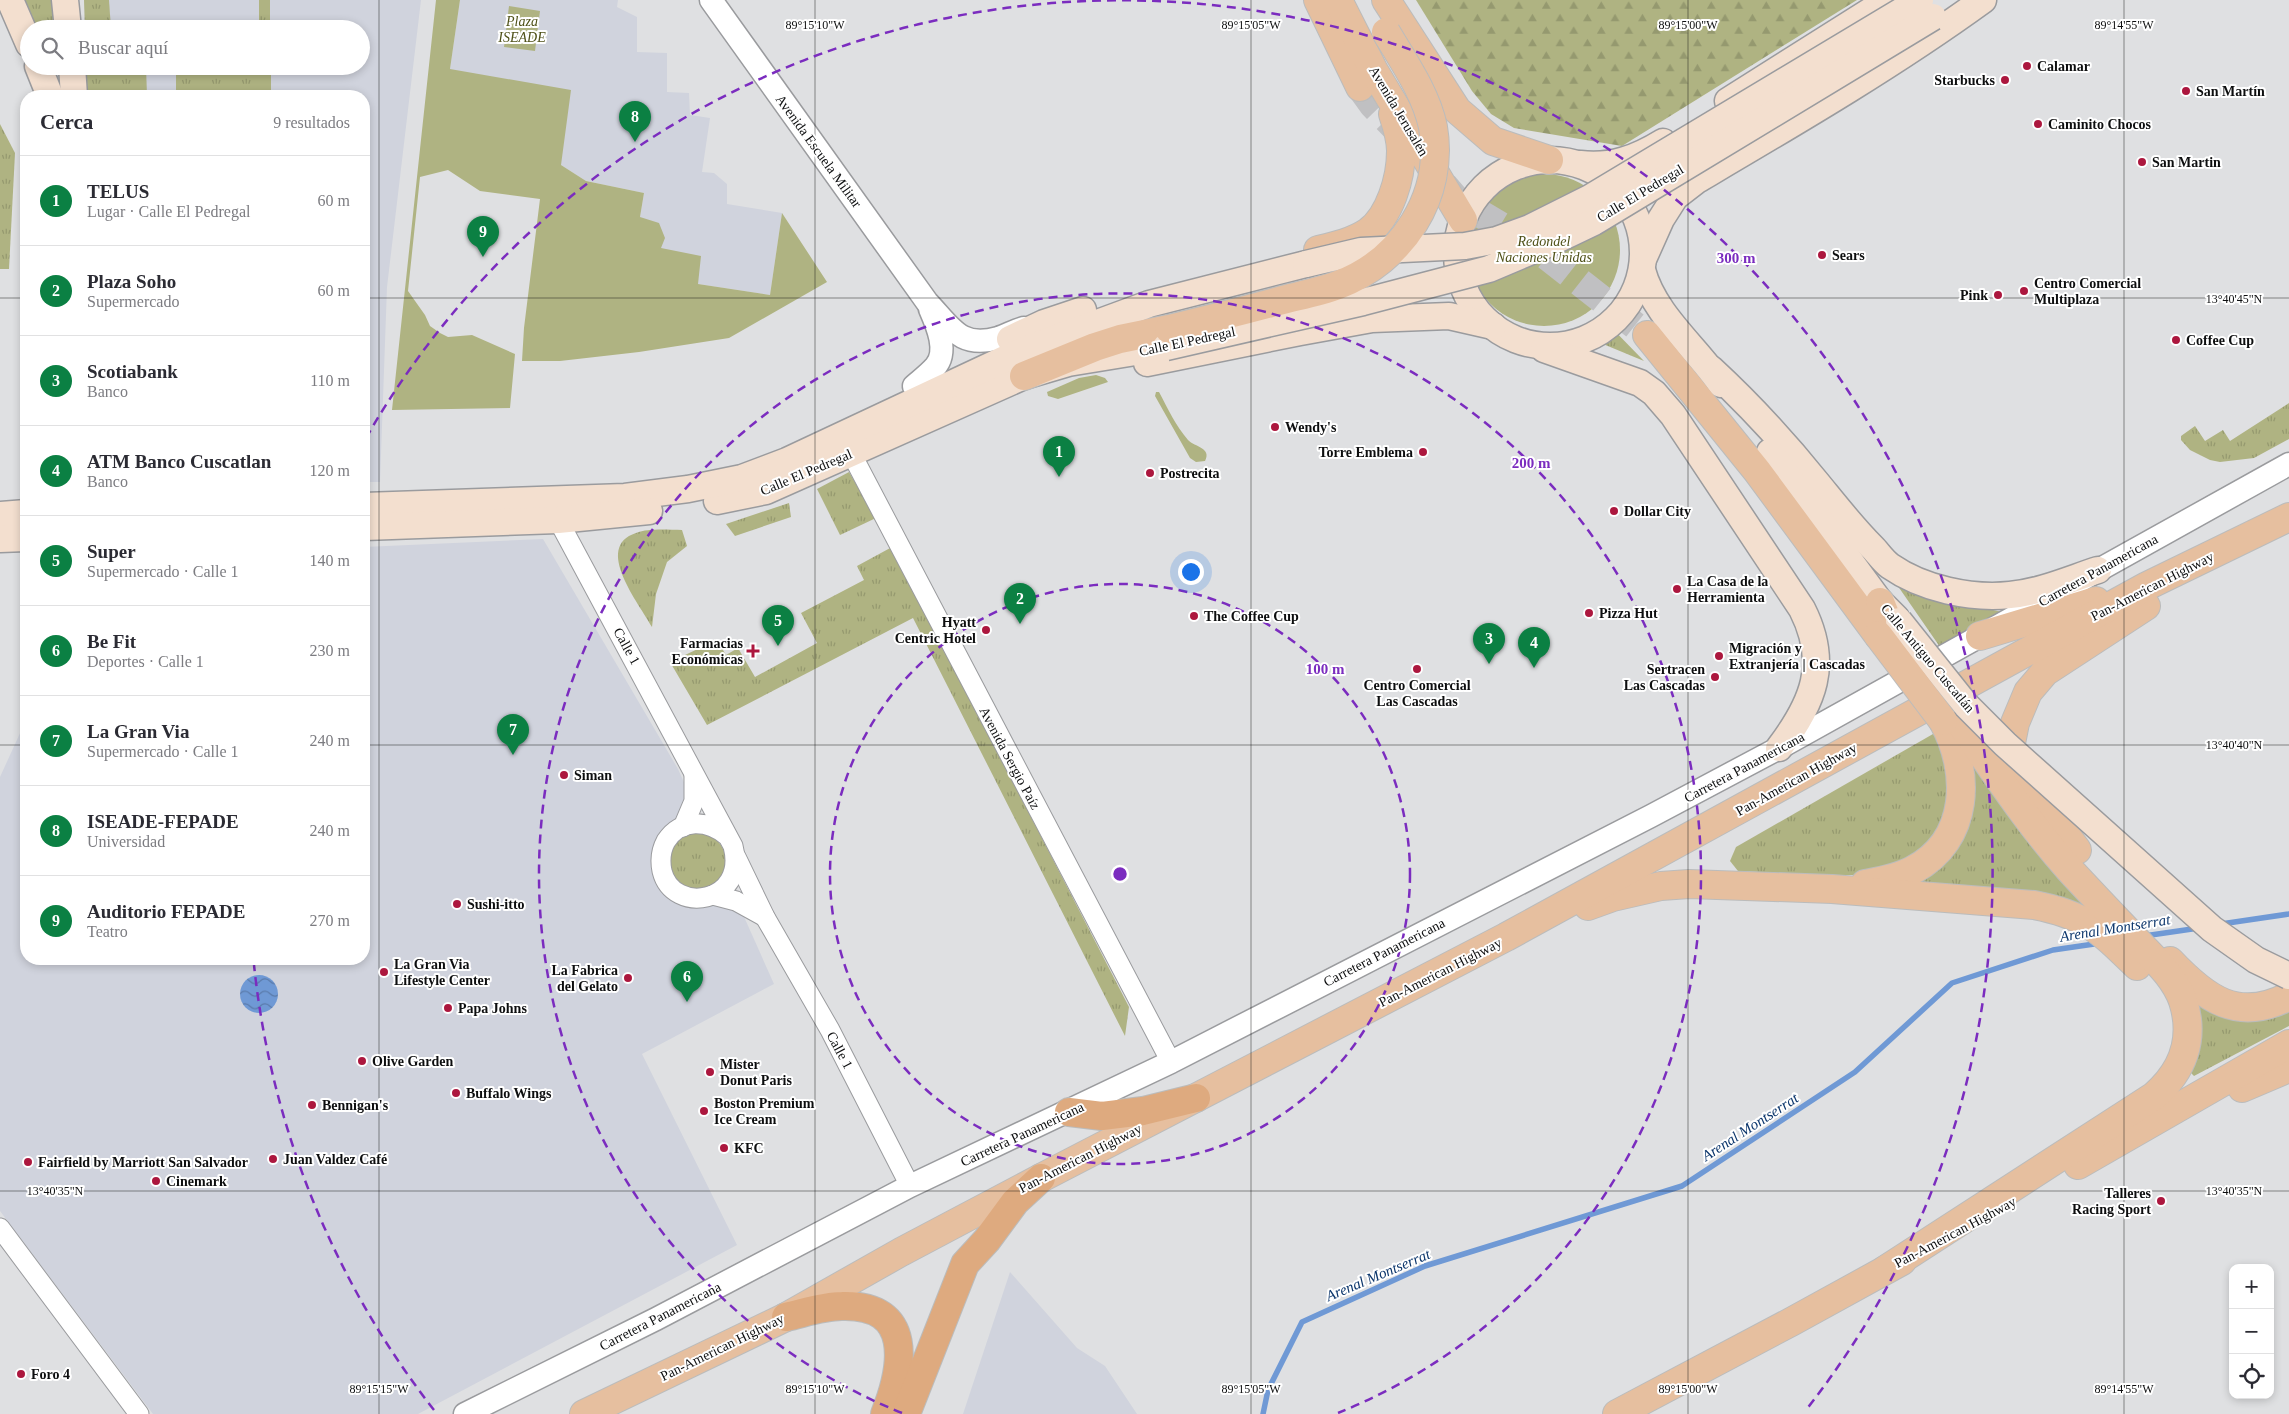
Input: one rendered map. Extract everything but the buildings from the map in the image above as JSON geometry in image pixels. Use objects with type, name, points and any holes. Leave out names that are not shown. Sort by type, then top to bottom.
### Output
[{"type":"highway","points":[[1069,1112],[1102,1116],[1143,1111],[1196,1098]]},
{"type":"highway","points":[[915,1406],[987,1240],[1015,1202],[1041,1178]]},
{"type":"highway","points":[[786,1317],[840,1306],[862,1307],[880,1314],[891,1324],[898,1338],[899,1351],[894,1390],[885,1414]]},
{"type":"main road","points":[[10,0],[20,23]]},
{"type":"main road","points":[[65,0],[67,20]]},
{"type":"main road","points":[[805,452],[839,425],[914,386],[1044,323],[1140,291],[1346,243],[1369,231],[1383,214],[1393,193],[1399,167],[1400,142],[1392,110],[1367,79],[1318,0]]},
{"type":"main road","name":"Avenida Jerusalén","points":[[1338,0],[1367,79],[1461,232]]},
{"type":"main road","points":[[1024,376],[1095,347],[1167,338],[1339,285],[1366,270],[1393,251],[1406,237],[1416,223],[1430,191],[1433,175],[1433,126],[1422,97],[1368,0]]},
{"type":"main road","points":[[1386,0],[1457,110],[1492,141],[1600,174],[1612,183],[1626,198],[1639,223],[1642,237],[1643,264]]},
{"type":"main road","points":[[1779,748],[1803,715],[1814,684],[1816,663],[1813,638],[1802,609],[1674,415],[1654,393],[1640,383],[1508,335],[1493,326],[1475,308],[1466,293],[1459,269],[1461,232],[1479,193],[1497,177],[1525,163],[1558,161],[1594,166],[1614,164],[1647,152],[1888,0]]},
{"type":"main road","name":"Calle El Pedregal","points":[[370,506],[625,496],[688,490],[742,478],[888,415],[1024,350],[1149,304],[1335,256],[1386,249],[1465,246],[1497,240],[1530,228],[1590,198],[1926,9],[1961,0]]},
{"type":"main road","points":[[1525,342],[1559,345],[1584,339],[1613,322],[1629,302],[1637,287],[1643,264],[1661,219],[1675,197],[1697,180],[1842,95],[1941,31],[1983,0]]},
{"type":"main road","name":"Calle El Pedregal","points":[[1167,338],[1362,302],[1489,269],[1540,248],[1594,222],[1926,9]]},
{"type":"main road","points":[[42,75],[48,90]]},
{"type":"main road","points":[[73,75],[74,90]]},
{"type":"main road","points":[[1302,254],[1363,245],[1434,241],[1461,232]]},
{"type":"main road","name":"Calle Antiguo Cuscatlán","points":[[1643,264],[1655,299],[1671,323],[1711,369],[1887,621],[2005,744],[2212,929],[2256,960],[2289,976]]},
{"type":"main road","name":"Calle El Pedregal","points":[[370,527],[558,520],[682,507],[766,491],[1024,376],[1165,361],[1300,332],[1372,319],[1449,316],[1493,326]]},
{"type":"main road","points":[[1647,335],[1757,471],[1887,621],[1948,718],[2069,868],[2104,920],[2166,972],[2178,990],[2187,1018],[2186,1050],[2178,1069],[2171,1080],[2154,1096],[1886,1270]]},
{"type":"main road","points":[[1711,369],[1748,403],[1787,446],[1850,524],[1889,565],[1912,579],[1936,587],[1970,594],[2010,595],[2036,590],[2098,570]]},
{"type":"main road","points":[[0,515],[20,514]]},
{"type":"main road","name":"Pan-American Highway","points":[[584,1414],[786,1317],[1041,1178],[1506,937],[2147,586],[2289,517]]},
{"type":"main road","points":[[2257,534],[2056,664],[2036,682],[2021,705],[2011,743],[2014,766],[2092,870],[2147,955],[2226,1004],[2245,1009],[2260,1008],[2289,996]]},
{"type":"main road","points":[[0,539],[20,538]]},
{"type":"main road","points":[[1980,636],[2147,586]]},
{"type":"main road","points":[[1832,889],[1881,881],[1912,871],[1925,863],[1945,843],[1954,829],[1959,814],[1962,782],[1948,718]]},
{"type":"main road","points":[[1506,937],[1613,897],[1661,886],[1689,884],[1832,889],[2034,905],[2058,910],[2082,920],[2104,920]]},
{"type":"main road","name":"Pan-American Highway","points":[[1617,1414],[1791,1322],[2051,1180],[2289,1044]]},
{"type":"main road","points":[[2051,1180],[2178,1117],[2289,1068]]},
{"type":"street","name":"Avenida Escuela Militar","points":[[711,0],[927,302],[963,338],[975,342],[999,338],[1044,323]]},
{"type":"street","name":"Avenida Escuela Militar","points":[[914,386],[937,366],[939,361],[940,335],[927,302]]},
{"type":"street","name":"Avenida Sergio Paíz","points":[[851,453],[1171,1062]]},
{"type":"street","name":"Carretera Panamericana","points":[[465,1414],[656,1320],[910,1186],[1171,1062],[1651,816],[1779,748],[2289,464]]},
{"type":"street","name":"Calle 1","points":[[558,520],[733,846],[736,857],[764,917],[830,1030],[910,1186]]},
{"type":"street","name":"Calle 1","points":[[694,773],[694,801],[682,827],[674,832],[663,847],[661,856],[663,875],[669,885],[678,893],[690,897],[713,896],[736,901],[764,917]]},
{"type":"street","points":[[682,827],[692,824],[710,825],[726,836]]},
{"type":"street","points":[[713,896],[731,880],[735,869],[736,857]]},
{"type":"street","points":[[0,1228],[139,1414]]},
{"type":"shaded area","points":[[84,0],[421,0],[387,287],[380,482],[370,482],[370,90],[87,90],[86,75],[370,75],[370,20],[85,20]]},
{"type":"shaded area","points":[[460,0],[618,0],[617,7],[637,17],[637,52],[667,53],[667,92],[689,93],[690,115],[710,118],[702,172],[714,173],[727,184],[727,204],[782,213],[770,295],[698,284],[661,249],[640,217],[644,193],[586,181],[561,165],[450,69]]},
{"type":"shaded area","name":"La Gran Via Lifestyle Center","points":[[543,539],[678,769],[774,984],[642,1054],[737,1245],[418,1414],[153,1414],[0,1211],[0,777],[20,733],[20,965],[370,965],[370,547]]},
{"type":"shaded area","points":[[1010,1272],[1077,1348],[1105,1366],[1137,1414],[963,1414]]},
{"type":"green space","points":[[22,0],[54,0],[55,20],[31,20]]},
{"type":"green space","points":[[84,0],[109,0],[110,20],[85,20]]},
{"type":"green space","points":[[259,0],[270,0],[270,20],[259,20]]},
{"type":"green space","points":[[436,0],[460,0],[450,69],[571,90],[561,165],[586,181],[644,193],[640,217],[659,223],[665,238],[661,248],[701,256],[698,284],[770,295],[782,213],[827,282],[729,338],[639,352],[560,361],[522,361],[524,328],[540,199],[480,191],[448,170],[420,177],[408,291],[425,315],[430,326],[440,333],[448,337],[472,335],[515,354],[510,408],[392,410]]},
{"type":"green space","points":[[1416,0],[1857,0],[1622,146],[1514,128],[1491,114],[1472,91]]},
{"type":"green space","name":"Plaza ISEADE","points":[[509,6],[540,11],[535,51],[504,47]]},
{"type":"green space","points":[[86,75],[146,75],[147,90],[87,90]]},
{"type":"green space","points":[[176,75],[271,75],[271,90],[176,90]]},
{"type":"green space","points":[[0,124],[15,153],[9,269],[0,269]]},
{"type":"green space","name":"Redondel Naciones Unidas","points":[[1544,174],[1573,180],[1586,187],[1597,197],[1607,208],[1614,221],[1620,250],[1614,279],[1607,292],[1597,303],[1586,313],[1573,320],[1544,326],[1515,320],[1502,313],[1491,303],[1481,292],[1474,279],[1468,250],[1474,221],[1481,208],[1491,197],[1502,187],[1515,180]]},
{"type":"green space","points":[[1605,321],[1644,361],[1586,337]]},
{"type":"green space","points":[[1096,375],[1105,378],[1108,382],[1058,399],[1048,396],[1047,392],[1079,378]]},
{"type":"green space","points":[[1156,392],[1159,392],[1188,440],[1205,450],[1207,457],[1205,461],[1196,462],[1190,458],[1155,396]]},
{"type":"green space","points":[[2289,403],[2289,439],[2254,458],[2220,462],[2210,460],[2190,450],[2181,440],[2181,436],[2195,426],[2205,441],[2223,430],[2230,441]]},
{"type":"green space","points":[[849,472],[876,518],[840,535],[817,489]]},
{"type":"green space","points":[[789,503],[791,517],[735,536],[726,524]]},
{"type":"green space","points":[[682,530],[687,546],[667,562],[656,594],[652,627],[623,576],[619,563],[619,550],[624,540],[641,531]]},
{"type":"green space","points":[[892,547],[1129,1007],[1125,1036],[913,618],[707,725],[670,662],[717,640],[726,655],[738,648],[755,677],[817,643],[801,613],[864,580],[857,566]]},
{"type":"green space","points":[[1893,579],[1941,598],[2002,612],[1940,647]]},
{"type":"green space","points":[[1933,734],[1946,752],[1952,797],[1931,850],[1877,875],[1823,875],[1738,871],[1730,861],[1736,847]]},
{"type":"green space","points":[[1961,743],[2090,908],[2063,899],[1903,889],[1931,866]]},
{"type":"green space","points":[[692,833],[704,833],[718,841],[726,855],[724,872],[718,881],[704,889],[692,889],[682,884],[675,877],[670,867],[670,855],[675,845],[682,838]]},
{"type":"green space","points":[[2189,991],[2289,1006],[2289,1026],[2194,1076],[2191,1073]]},
{"type":"water","points":[[259,975],[272,981],[278,994],[272,1007],[259,1013],[246,1007],[240,994],[246,981]]},
{"type":"waterway","name":"Arenal Montserrat","points":[[2221,924],[2289,914]]},
{"type":"waterway","name":"Arenal Montserrat","points":[[2144,936],[2199,928]]},
{"type":"waterway","name":"Arenal Montserrat","points":[[1263,1414],[1268,1390],[1302,1322],[1425,1266],[1682,1186],[1855,1072],[1952,983],[2053,950],[2101,943]]},
{"type":"tunnel","points":[[1360,87],[1373,105],[1405,138]]},
{"type":"tunnel","points":[[1444,185],[1456,199],[1534,246],[1647,335]]},
{"type":"place","name":"Calamar","points":[[2027,66]]},
{"type":"place","name":"Starbucks","points":[[2005,80]]},
{"type":"place","name":"San Martín","points":[[2186,91]]},
{"type":"place","name":"Caminito Chocos","points":[[2038,124]]},
{"type":"place","name":"ISEADE-FEPADE","points":[[635,142]]},
{"type":"place","name":"San Martin","points":[[2142,162]]},
{"type":"place","name":"Sears","points":[[1822,255]]},
{"type":"place","name":"Auditorio FEPADE","points":[[483,257]]},
{"type":"place","name":"Centro Comercial Multiplaza","points":[[2024,291]]},
{"type":"place","name":"Pink","points":[[1998,295]]},
{"type":"place","name":"Coffee Cup","points":[[2176,340]]},
{"type":"place","name":"Wendy's","points":[[1275,427]]},
{"type":"place","name":"Torre Emblema","points":[[1423,452]]},
{"type":"place","name":"Postrecita","points":[[1150,473]]},
{"type":"place","name":"TELUS","points":[[1059,477]]},
{"type":"place","name":"Dollar City","points":[[1614,511]]},
{"type":"place","name":"La Casa de la Herramienta","points":[[1677,589]]},
{"type":"place","name":"Pizza Hut","points":[[1589,613]]},
{"type":"place","name":"The Coffee Cup","points":[[1194,616]]},
{"type":"place","name":"Plaza Soho","points":[[1020,624]]},
{"type":"place","name":"Hyatt Centric Hotel","points":[[986,630]]},
{"type":"place","name":"Super","points":[[778,646]]},
{"type":"place","name":"Farmacias Económicas","points":[[753,651]]},
{"type":"place","name":"Migración y Extranjería | Cascadas","points":[[1719,656]]},
{"type":"place","name":"Scotiabank","points":[[1489,664]]},
{"type":"place","name":"ATM Banco Cuscatlan","points":[[1534,668]]},
{"type":"place","name":"Centro Comercial Las Cascadas","points":[[1417,669]]},
{"type":"place","name":"Sertracen Las Cascadas","points":[[1715,677]]},
{"type":"place","name":"La Gran Via","points":[[513,755]]},
{"type":"place","name":"Siman","points":[[564,775]]},
{"type":"place","name":"Sushi-itto","points":[[457,904]]},
{"type":"place","name":"La Gran Via Lifestyle Center","points":[[384,972]]},
{"type":"place","name":"La Fabrica del Gelato","points":[[628,978]]},
{"type":"place","name":"Be Fit","points":[[687,1002]]},
{"type":"place","name":"Papa Johns","points":[[448,1008]]},
{"type":"place","name":"Olive Garden","points":[[362,1061]]},
{"type":"place","name":"Mister Donut Paris","points":[[710,1072]]},
{"type":"place","name":"Buffalo Wings","points":[[456,1093]]},
{"type":"place","name":"Bennigan's","points":[[312,1105]]},
{"type":"place","name":"Boston Premium Ice Cream","points":[[704,1111]]},
{"type":"place","name":"KFC","points":[[724,1148]]},
{"type":"place","name":"Juan Valdez Café","points":[[273,1159]]},
{"type":"place","name":"Fairfield by Marriott San Salvador","points":[[28,1162]]},
{"type":"place","name":"Cinemark","points":[[156,1181]]},
{"type":"place","name":"Talleres Racing Sport","points":[[2161,1201]]},
{"type":"place","name":"Foro 4","points":[[21,1374]]}]
